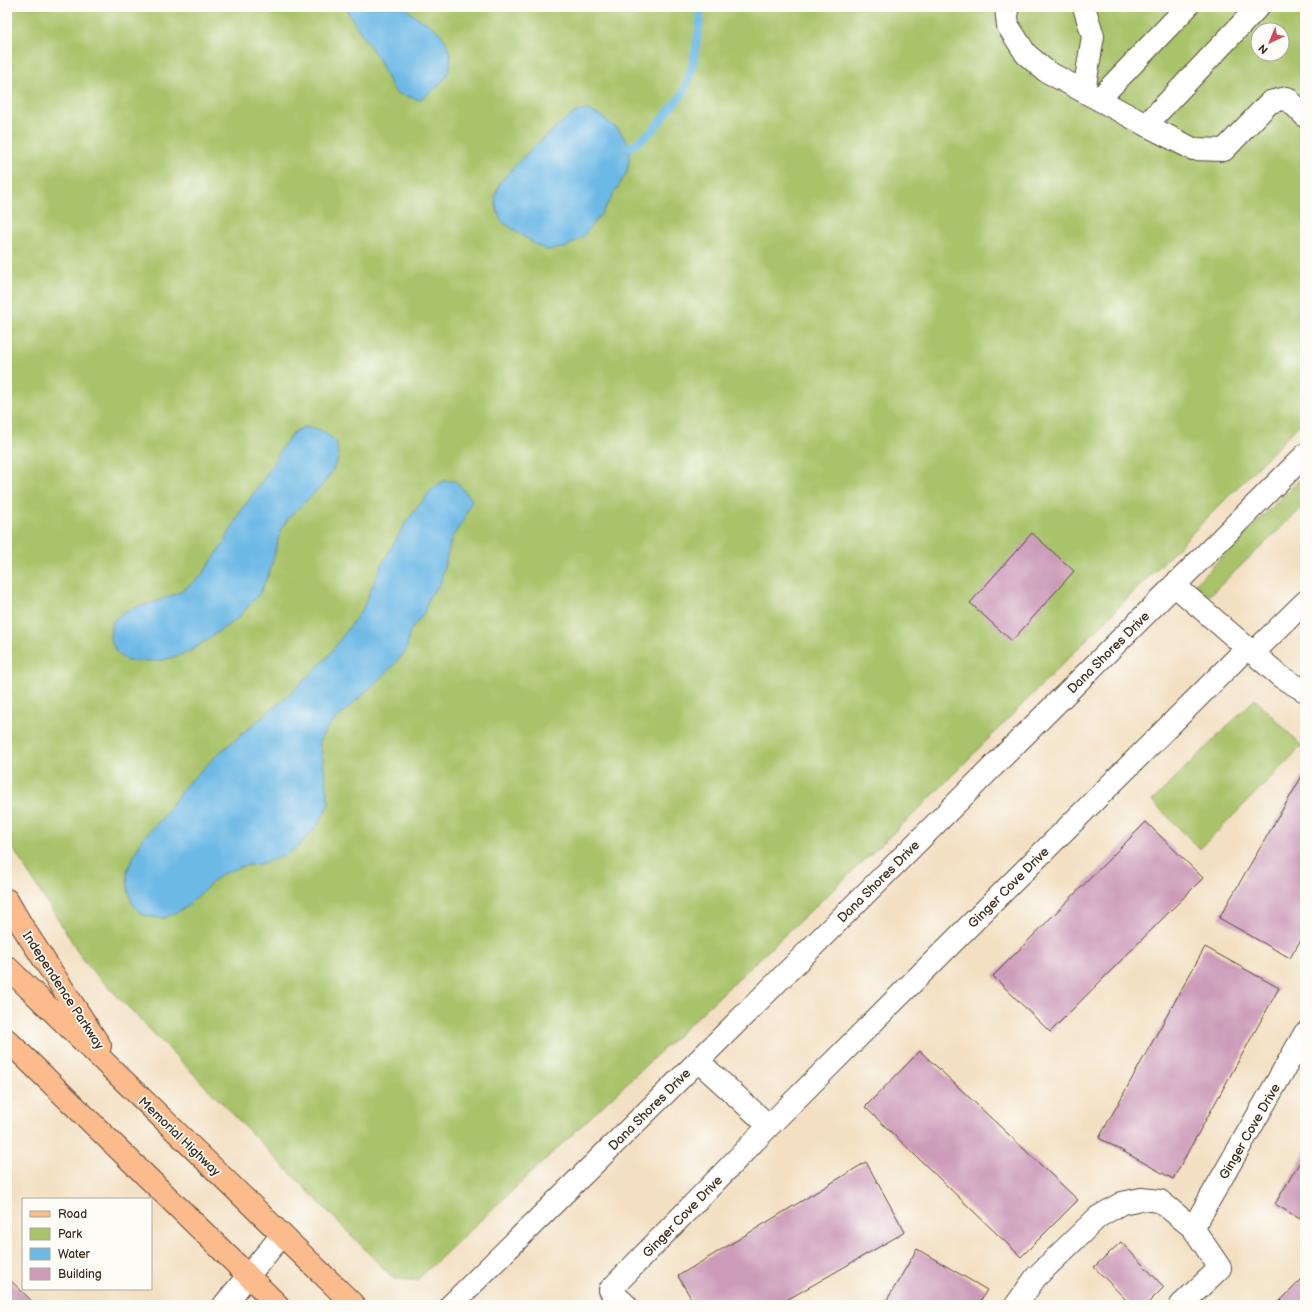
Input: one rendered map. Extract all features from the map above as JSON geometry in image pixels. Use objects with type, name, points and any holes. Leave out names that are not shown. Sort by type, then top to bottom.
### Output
[{"type":"main road","name":"Independence Parkway","points":[[7,900],[22,926],[121,1079]]},
{"type":"main road","name":"Memorial Highway","points":[[7,967],[354,1305]]},
{"type":"main road","points":[[7,1040],[278,1305]]},
{"type":"street","points":[[1006,7],[1008,26],[1026,54],[1046,71],[1193,149],[1224,150],[1270,102],[1287,98],[1305,116]]},
{"type":"street","points":[[1084,7],[1093,36],[1091,95]]},
{"type":"street","points":[[1091,95],[1187,7]]},
{"type":"street","points":[[1146,125],[1258,7]]},
{"type":"street","name":"Dana Shores Drive","points":[[451,1305],[698,1061],[1305,455]]},
{"type":"street","points":[[1174,585],[1280,677],[1305,691]]},
{"type":"street","name":"Ginger Cove Drive","points":[[626,1305],[610,1290],[769,1126],[1250,650],[1305,602]]},
{"type":"street","name":"Ginger Cove Drive","points":[[1193,1228],[1305,1033]]},
{"type":"street","points":[[698,1061],[769,1126]]},
{"type":"street","points":[[1016,1305],[1036,1277],[1098,1217],[1122,1203],[1141,1199],[1160,1201],[1193,1228],[1220,1268],[1181,1305]]},
{"type":"street","points":[[224,1305],[282,1235]]},
{"type":"green space","points":[[7,7],[1305,7],[1305,419],[920,808],[417,1280],[394,1279],[86,964],[7,839]]},
{"type":"green space","points":[[1305,474],[1305,505],[1209,596],[1195,584]]},
{"type":"green space","points":[[1255,699],[1302,746],[1200,849],[1152,801]]},
{"type":"water","points":[[346,7],[406,7],[415,16],[433,27],[439,32],[447,43],[451,59],[448,74],[444,80],[420,100],[396,93],[387,78],[380,61],[364,38]]},
{"type":"water","points":[[589,110],[602,117],[618,129],[631,147],[627,172],[602,213],[582,237],[565,248],[546,250],[501,221],[496,207],[495,197],[500,182],[525,155],[562,122],[576,112]]},
{"type":"water","points":[[304,427],[318,429],[327,434],[337,443],[338,459],[331,473],[320,488],[290,516],[281,529],[270,571],[260,593],[238,618],[189,652],[160,661],[127,661],[117,653],[110,639],[112,622],[121,614],[133,608],[158,601],[182,591],[201,576],[224,543],[239,514],[269,471],[283,446],[294,432]]},
{"type":"water","points":[[443,481],[455,481],[472,499],[463,521],[452,537],[440,584],[429,597],[424,613],[410,631],[406,651],[388,671],[327,728],[319,742],[322,753],[329,804],[318,825],[297,848],[282,857],[259,864],[243,866],[220,875],[185,908],[164,918],[151,917],[141,914],[132,903],[128,889],[127,871],[142,839],[163,817],[184,787],[218,754],[291,693],[326,659],[363,608],[381,566],[406,522],[432,489]]},
{"type":"building","points":[[1032,533],[1074,571],[1012,641],[970,603]]},
{"type":"building","points":[[1305,771],[1305,933],[1290,958],[1219,918]]},
{"type":"building","points":[[1146,822],[1203,878],[1050,1032],[993,976]]},
{"type":"building","points":[[1205,947],[1279,988],[1173,1179],[1099,1138]]},
{"type":"building","points":[[920,1051],[1078,1200],[1021,1257],[865,1107]]},
{"type":"building","points":[[1305,1153],[1305,1222],[1275,1204]]},
{"type":"building","points":[[866,1162],[905,1232],[778,1305],[695,1305],[678,1276]]},
{"type":"building","points":[[1121,1242],[1164,1287],[1146,1305],[1131,1305],[1094,1267]]},
{"type":"building","points":[[917,1249],[987,1290],[978,1305],[884,1305]]},
{"type":"building","points":[[1305,1276],[1305,1305],[1276,1305]]},
{"type":"building","points":[[7,1277],[36,1305],[7,1305]]},
{"type":"waterway","points":[[631,147],[652,131],[684,92],[693,64],[700,22],[700,7]]}]
